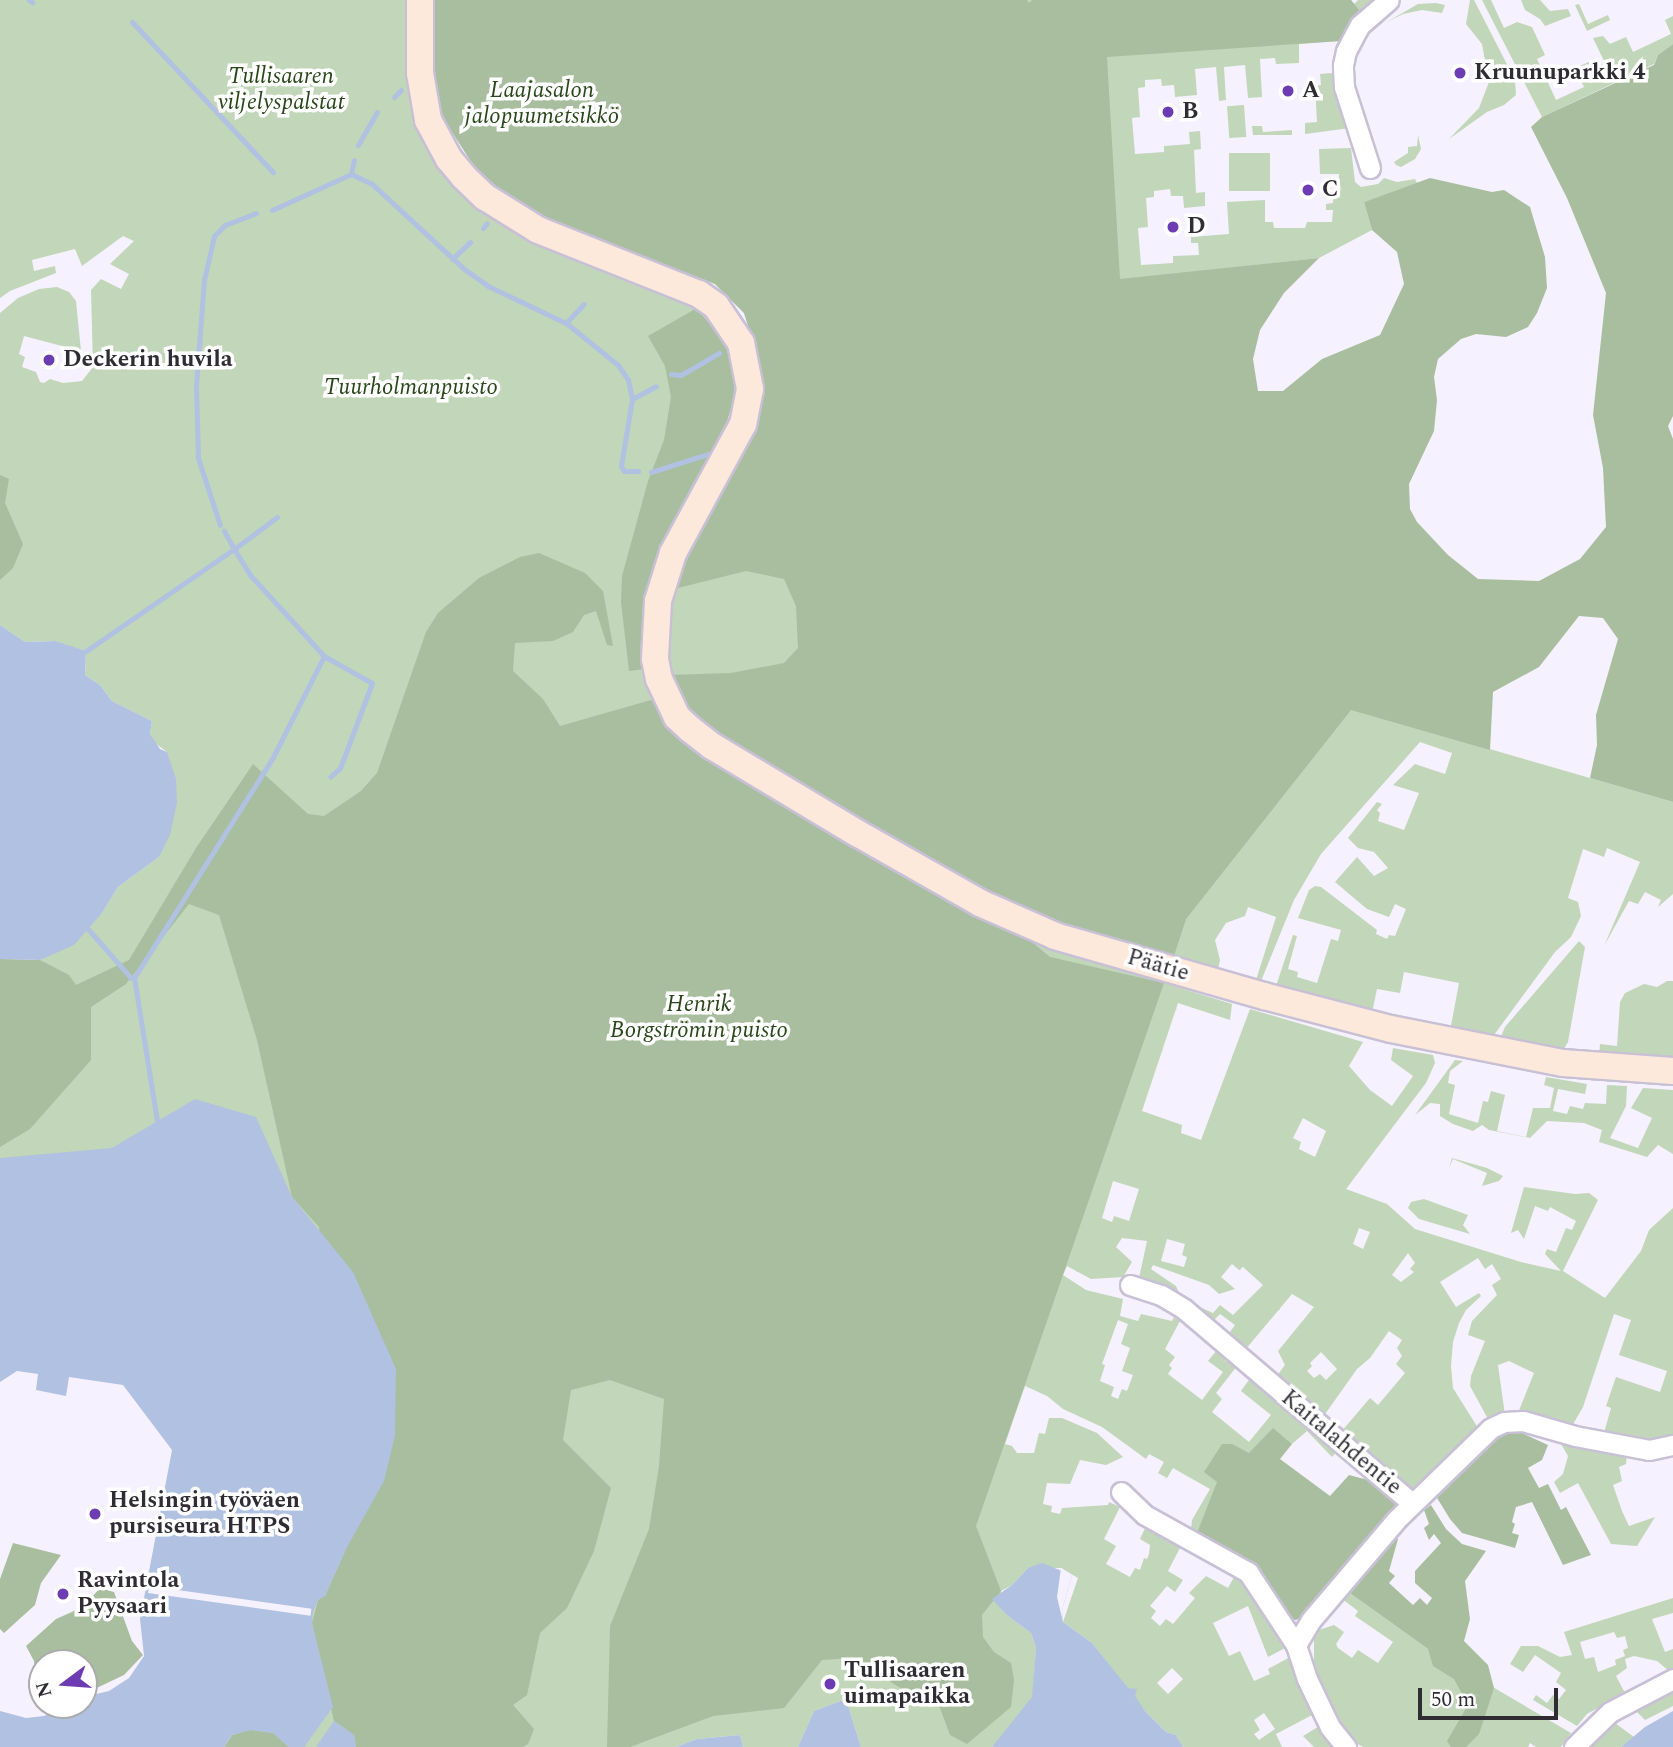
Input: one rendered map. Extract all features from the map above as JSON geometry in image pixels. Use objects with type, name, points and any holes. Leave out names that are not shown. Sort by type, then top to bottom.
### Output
[{"type":"street","name":"Päätie","points":[[420,0],[420,73],[428,120],[449,159],[464,177],[485,197],[538,230],[699,293],[716,306],[741,343],[750,389],[743,424],[673,553],[659,601],[655,659],[659,679],[677,717],[691,729],[712,746],[858,834],[980,903],[1055,936],[1276,1000],[1391,1029],[1563,1063],[1673,1071]]},
{"type":"street","points":[[1370,168],[1344,87],[1343,65],[1346,51],[1360,25],[1389,0]]},
{"type":"street","name":"Kaitalahdentie","points":[[1130,1285],[1161,1295],[1184,1309],[1412,1503],[1311,1620],[1296,1645]]},
{"type":"street","points":[[1412,1503],[1491,1428],[1504,1422],[1534,1423],[1575,1436],[1649,1450],[1673,1445]]},
{"type":"street","points":[[1121,1492],[1145,1516],[1248,1572],[1296,1645],[1307,1679],[1324,1716],[1346,1747]]},
{"type":"street","points":[[1574,1747],[1610,1712],[1673,1679]]},
{"type":"green space","name":"Henrik Borgströmin puisto","points":[[0,0],[406,0],[411,106],[425,146],[461,191],[690,301],[727,346],[734,399],[658,554],[649,587],[761,398],[760,363],[744,313],[715,284],[520,208],[474,166],[441,115],[431,0],[1351,0],[1354,4],[1358,0],[1374,0],[1359,11],[1340,41],[1299,44],[1299,63],[1276,64],[1275,58],[1260,59],[1262,97],[1248,98],[1245,65],[1224,67],[1226,100],[1219,101],[1216,67],[1195,69],[1197,95],[1175,97],[1174,85],[1162,86],[1161,79],[1145,80],[1145,87],[1138,88],[1140,117],[1132,118],[1135,154],[1164,152],[1164,146],[1190,144],[1189,132],[1200,131],[1201,149],[1194,150],[1196,193],[1205,192],[1205,206],[1184,208],[1183,196],[1171,196],[1170,189],[1154,191],[1154,197],[1146,198],[1148,227],[1138,228],[1141,265],[1173,263],[1173,256],[1199,255],[1198,243],[1191,243],[1191,237],[1229,234],[1227,202],[1265,200],[1265,222],[1273,222],[1274,228],[1305,228],[1307,222],[1332,222],[1333,210],[1326,210],[1326,204],[1333,203],[1333,186],[1339,186],[1339,174],[1320,174],[1319,149],[1351,148],[1355,182],[1361,187],[1378,184],[1384,178],[1397,182],[1415,179],[1417,183],[1364,202],[1372,230],[1319,258],[1120,280],[1309,762],[1351,709],[1673,802],[1673,894],[1658,907],[1661,900],[1645,892],[1638,904],[1629,901],[1604,946],[1640,862],[1607,848],[1604,857],[1583,849],[1568,898],[1578,902],[1581,916],[1571,937],[1555,952],[1491,1039],[1450,1031],[1459,983],[1404,972],[1400,993],[1377,989],[1372,1013],[1276,986],[1293,935],[1297,936],[1288,969],[1298,972],[1297,977],[1317,983],[1331,939],[1338,941],[1341,930],[1298,918],[1309,890],[1315,886],[1321,887],[1377,930],[1376,934],[1387,939],[1389,935],[1395,936],[1406,909],[1395,904],[1389,917],[1367,909],[1335,882],[1357,857],[1374,876],[1388,868],[1374,852],[1358,848],[1348,838],[1377,802],[1382,804],[1377,810],[1380,813],[1378,821],[1404,830],[1419,793],[1393,785],[1415,764],[1445,774],[1452,753],[1420,742],[1321,854],[1294,900],[1261,981],[1256,980],[1276,917],[1248,907],[1245,916],[1226,923],[1215,940],[1220,960],[1218,970],[1172,959],[1164,983],[1232,1004],[1230,1020],[1178,1003],[1142,1111],[1182,1125],[1181,1133],[1201,1140],[1250,1009],[1363,1042],[1349,1066],[1370,1090],[1392,1106],[1413,1076],[1391,1060],[1393,1048],[1433,1055],[1435,1063],[1426,1083],[1346,1189],[1387,1204],[1415,1229],[1521,1262],[1561,1271],[1545,1254],[1547,1249],[1556,1252],[1566,1228],[1572,1230],[1576,1221],[1550,1207],[1548,1211],[1535,1206],[1524,1239],[1518,1230],[1511,1233],[1524,1187],[1575,1194],[1589,1193],[1598,1200],[1563,1271],[1605,1298],[1641,1251],[1649,1230],[1673,1208],[1673,1438],[1656,1444],[1604,1433],[1611,1408],[1606,1406],[1616,1377],[1660,1392],[1667,1371],[1619,1355],[1631,1320],[1614,1314],[1583,1407],[1572,1426],[1518,1413],[1534,1373],[1509,1361],[1498,1365],[1505,1415],[1488,1419],[1470,1386],[1471,1376],[1485,1341],[1468,1335],[1472,1321],[1497,1295],[1492,1285],[1501,1279],[1492,1264],[1485,1269],[1478,1258],[1440,1282],[1456,1307],[1479,1293],[1481,1296],[1466,1310],[1459,1323],[1453,1342],[1451,1366],[1453,1388],[1478,1428],[1417,1489],[1407,1488],[1341,1432],[1370,1398],[1378,1405],[1405,1373],[1396,1364],[1402,1356],[1397,1348],[1402,1340],[1389,1331],[1370,1358],[1357,1369],[1323,1417],[1276,1377],[1285,1365],[1278,1351],[1314,1307],[1292,1294],[1245,1350],[1227,1336],[1235,1325],[1220,1314],[1211,1323],[1198,1312],[1202,1308],[1213,1313],[1220,1305],[1233,1315],[1263,1285],[1243,1267],[1239,1270],[1232,1264],[1221,1277],[1235,1289],[1219,1294],[1209,1285],[1153,1265],[1151,1269],[1176,1286],[1182,1300],[1139,1278],[1147,1241],[1122,1238],[1116,1247],[1132,1262],[1123,1277],[1091,1279],[1067,1266],[1063,1275],[1086,1290],[1123,1299],[1120,1316],[1138,1321],[1141,1314],[1172,1321],[1174,1317],[1180,1321],[1165,1349],[1175,1357],[1169,1365],[1172,1368],[1168,1374],[1202,1400],[1223,1372],[1208,1361],[1217,1350],[1237,1366],[1216,1393],[1222,1399],[1212,1412],[1249,1442],[1271,1415],[1241,1391],[1251,1377],[1339,1449],[1332,1457],[1307,1431],[1292,1444],[1281,1435],[1205,1538],[1191,1530],[1192,1520],[1210,1489],[1173,1468],[1167,1478],[1158,1473],[1164,1462],[1149,1454],[1146,1459],[1102,1427],[1063,1409],[1047,1396],[1025,1386],[1005,1444],[1012,1446],[1017,1453],[1034,1453],[1039,1433],[1045,1434],[1049,1418],[1062,1418],[1097,1433],[1123,1457],[1106,1465],[1080,1460],[1070,1484],[1047,1483],[1043,1504],[1052,1506],[1051,1512],[1060,1514],[1062,1508],[1108,1505],[1109,1502],[1120,1507],[1104,1539],[1116,1546],[1106,1564],[1130,1577],[1135,1568],[1140,1570],[1144,1558],[1147,1559],[1149,1554],[1150,1545],[1140,1539],[1147,1524],[1200,1554],[1198,1557],[1180,1548],[1168,1571],[1183,1580],[1175,1592],[1167,1586],[1150,1606],[1156,1611],[1151,1618],[1160,1626],[1166,1619],[1173,1624],[1195,1598],[1189,1593],[1206,1576],[1228,1588],[1234,1577],[1211,1563],[1213,1561],[1243,1578],[1287,1647],[1268,1657],[1248,1606],[1213,1623],[1229,1656],[1240,1651],[1254,1681],[1270,1674],[1268,1669],[1290,1657],[1314,1714],[1276,1734],[1282,1747],[1183,1747],[1176,1735],[1166,1732],[1145,1711],[1092,1643],[1063,1622],[1078,1578],[1061,1568],[1028,1568],[1012,1585],[1001,1591],[1008,1616],[1031,1633],[1036,1648],[1033,1697],[1020,1747],[861,1747],[846,1699],[814,1711],[798,1747],[743,1747],[740,1735],[697,1739],[676,1747],[224,1747],[311,1646],[0,1180],[0,959],[40,960],[102,913],[118,887],[159,857],[167,752],[155,743],[150,734],[152,721],[112,701],[100,685],[85,675],[86,651],[51,641],[25,642],[0,625],[0,313],[18,298],[39,289],[57,287],[69,292],[76,301],[81,351],[24,336],[19,354],[25,357],[22,367],[36,372],[40,382],[44,383],[50,379],[63,383],[82,381],[93,367],[91,290],[101,279],[121,289],[129,274],[110,264],[134,241],[123,236],[82,266],[75,249],[32,260],[34,271],[55,266],[56,273],[10,291],[0,298]],"holes":[[[1303,1118],[1326,1131],[1315,1157],[1299,1149],[1301,1142],[1293,1138]],[[1113,1181],[1139,1189],[1129,1221],[1114,1216],[1112,1222],[1102,1218]],[[1359,1228],[1370,1232],[1363,1249],[1353,1244]],[[1167,1239],[1185,1244],[1182,1255],[1187,1257],[1184,1267],[1161,1261]],[[1408,1253],[1415,1263],[1410,1269],[1414,1272],[1401,1282],[1392,1275]],[[1118,1320],[1128,1324],[1121,1344],[1130,1348],[1122,1371],[1133,1375],[1127,1391],[1122,1389],[1118,1399],[1111,1396],[1114,1387],[1100,1381],[1105,1365],[1102,1364]],[[1321,1352],[1337,1369],[1326,1380],[1320,1374],[1314,1378],[1307,1371],[1312,1366],[1310,1363]],[[1172,1668],[1183,1679],[1168,1694],[1157,1683]],[[1264,1713],[1275,1729],[1259,1740],[1254,1734],[1260,1730],[1254,1720]]]},
{"type":"green space","name":"Laajasalon jalopuumetsikkö","points":[[431,0],[1027,0],[1029,3],[1032,0],[1351,0],[1359,10],[1340,41],[1107,57],[1120,279],[1319,258],[1284,293],[1260,330],[1253,359],[1258,391],[1283,391],[1322,359],[1380,335],[1404,284],[1397,252],[1372,230],[1364,202],[1430,178],[1492,192],[1504,190],[1530,207],[1545,257],[1547,288],[1537,313],[1528,327],[1506,337],[1476,334],[1461,339],[1438,359],[1434,377],[1437,400],[1434,431],[1409,484],[1410,509],[1417,522],[1448,555],[1478,579],[1539,581],[1580,559],[1606,527],[1603,468],[1593,415],[1606,293],[1567,198],[1531,127],[1542,117],[1654,65],[1658,55],[1673,44],[1673,416],[1668,426],[1673,439],[1673,802],[1590,778],[1597,745],[1596,715],[1618,639],[1603,618],[1579,616],[1539,667],[1493,692],[1490,750],[1351,710],[1186,919],[1173,959],[1058,927],[968,884],[736,746],[686,710],[668,675],[731,673],[784,663],[798,648],[796,606],[784,579],[746,571],[666,591],[761,398],[760,363],[744,313],[715,284],[520,208],[474,166],[441,115],[431,63]]},
{"type":"green space","points":[[1470,0],[1474,0],[1515,80],[1516,95],[1449,139],[1479,108],[1489,82],[1482,44],[1466,24]]},
{"type":"green space","points":[[1482,0],[1491,0],[1504,28],[1517,22],[1532,27],[1545,55],[1537,59],[1556,100],[1584,87],[1575,68],[1591,61],[1594,67],[1605,63],[1593,38],[1603,36],[1610,44],[1626,37],[1633,52],[1671,34],[1665,20],[1673,16],[1673,44],[1658,55],[1654,64],[1542,117]]},
{"type":"green space","points":[[1521,0],[1540,0],[1550,11],[1568,9],[1571,16],[1545,26],[1540,19],[1525,10]]},
{"type":"green space","points":[[1418,4],[1445,5],[1442,13],[1422,10],[1403,14],[1385,23]]},
{"type":"green space","points":[[1579,4],[1588,24],[1608,15],[1610,20],[1587,31],[1575,5]]},
{"type":"green space","points":[[1320,74],[1335,75],[1350,128],[1305,134],[1305,123],[1317,122],[1315,86],[1321,85]]},
{"type":"green space","points":[[1244,105],[1246,137],[1229,138],[1227,106]]},
{"type":"green space","points":[[1252,126],[1262,126],[1263,132],[1292,130],[1292,135],[1253,135]]},
{"type":"green space","points":[[1418,135],[1421,149],[1415,159],[1401,167],[1396,165],[1394,162],[1408,153],[1408,147],[1417,146]]},
{"type":"green space","points":[[1229,153],[1270,153],[1270,191],[1229,191]]},
{"type":"green space","points":[[697,308],[727,346],[734,368],[734,399],[721,441],[658,554],[649,588],[642,634],[645,669],[629,671],[621,602],[622,576],[648,481],[664,440],[671,397],[665,366],[648,336]]},
{"type":"green space","points":[[0,475],[9,479],[5,503],[23,544],[13,568],[0,580]]},
{"type":"green space","points":[[539,553],[585,573],[603,591],[613,646],[607,645],[596,611],[584,615],[573,632],[553,641],[515,643],[513,671],[543,699],[560,726],[651,700],[674,725],[871,859],[1027,938],[1050,957],[1164,983],[976,1526],[1001,1591],[982,1615],[983,1637],[994,1652],[1011,1663],[1014,1680],[1011,1707],[967,1744],[950,1735],[938,1703],[913,1696],[853,1658],[822,1660],[784,1708],[713,1716],[630,1747],[607,1747],[610,1626],[649,1529],[659,1466],[664,1399],[610,1380],[571,1390],[563,1440],[611,1488],[594,1551],[567,1608],[540,1633],[527,1695],[513,1705],[534,1729],[528,1744],[523,1747],[356,1747],[354,1735],[334,1721],[312,1623],[318,1600],[325,1596],[346,1549],[319,1227],[292,1197],[257,1040],[219,915],[189,904],[126,984],[91,1007],[91,1060],[30,1129],[0,1147],[0,959],[40,960],[69,975],[76,985],[129,960],[196,848],[253,764],[308,814],[324,816],[361,791],[377,773],[426,632],[438,613],[479,578],[520,557]]},
{"type":"green space","points":[[1579,941],[1585,947],[1568,1042],[1562,1052],[1499,1041],[1505,1027]]},
{"type":"green space","points":[[1667,981],[1673,981],[1673,1062],[1599,1057],[1600,1044],[1617,1046],[1620,1002],[1625,993],[1644,984],[1657,987]]},
{"type":"green space","points":[[1455,1060],[1463,1061],[1450,1071],[1448,1083],[1455,1085],[1449,1114],[1478,1123],[1483,1101],[1488,1102],[1491,1091],[1505,1095],[1497,1131],[1526,1137],[1533,1108],[1550,1108],[1554,1088],[1544,1085],[1546,1077],[1587,1084],[1585,1094],[1558,1089],[1553,1111],[1567,1114],[1570,1106],[1583,1109],[1585,1103],[1606,1104],[1607,1085],[1627,1086],[1626,1106],[1610,1138],[1638,1148],[1652,1118],[1631,1108],[1643,1088],[1673,1090],[1673,1154],[1658,1145],[1647,1157],[1599,1142],[1602,1130],[1584,1123],[1547,1121],[1530,1138],[1489,1130],[1482,1125],[1473,1131],[1453,1124],[1440,1116],[1440,1104],[1430,1103],[1415,1115]]},
{"type":"green space","points":[[1452,1158],[1487,1168],[1503,1176],[1499,1181],[1482,1186],[1487,1173],[1453,1159],[1449,1168]]},
{"type":"green space","points":[[1424,1199],[1468,1215],[1463,1225],[1470,1234],[1419,1219],[1408,1208],[1411,1202]]},
{"type":"green space","points":[[1273,1428],[1292,1444],[1280,1459],[1330,1496],[1349,1475],[1383,1484],[1397,1504],[1396,1511],[1303,1616],[1296,1620],[1290,1619],[1197,1533],[1217,1482],[1204,1472],[1222,1444],[1232,1444],[1249,1453]]},
{"type":"green space","points":[[1511,1428],[1548,1445],[1542,1460],[1528,1468],[1539,1488],[1548,1484],[1561,1510],[1566,1507],[1591,1555],[1563,1565],[1532,1502],[1516,1507],[1512,1533],[1519,1535],[1515,1548],[1462,1533],[1450,1519],[1434,1493],[1490,1437]]},
{"type":"green space","points":[[1541,1433],[1627,1454],[1626,1464],[1619,1467],[1622,1481],[1613,1485],[1622,1511],[1629,1526],[1655,1517],[1637,1546],[1611,1544],[1578,1483],[1560,1493],[1554,1482],[1563,1474],[1568,1456],[1561,1444]]},
{"type":"green space","points":[[1431,1505],[1446,1529],[1462,1544],[1486,1551],[1465,1581],[1470,1619],[1464,1641],[1488,1665],[1494,1688],[1479,1734],[1466,1747],[1451,1747],[1447,1741],[1468,1705],[1454,1679],[1433,1666],[1428,1649],[1347,1591],[1392,1534],[1398,1539],[1389,1571],[1395,1576],[1389,1583],[1413,1605],[1420,1598],[1427,1605],[1432,1598],[1415,1583],[1415,1571],[1441,1543],[1434,1534],[1429,1540],[1424,1528],[1429,1524],[1424,1510]]},
{"type":"green space","points":[[13,1543],[61,1555],[41,1583],[35,1605],[4,1633],[0,1629],[0,1579]]},
{"type":"green space","points":[[100,1588],[114,1592],[132,1641],[143,1655],[124,1675],[98,1687],[98,1649],[28,1650],[26,1646],[56,1619],[83,1607]]},
{"type":"green space","points":[[1347,1591],[1428,1649],[1571,1733],[1561,1747],[1536,1747],[1530,1743],[1528,1747],[1363,1747],[1358,1744],[1339,1723],[1314,1668],[1314,1635],[1316,1631],[1334,1625],[1344,1632],[1336,1644],[1338,1648],[1352,1658],[1358,1650],[1378,1663],[1393,1642],[1355,1616],[1358,1611],[1341,1598]]},
{"type":"green space","points":[[1673,1598],[1673,1613],[1652,1619],[1665,1652],[1673,1649],[1673,1669],[1669,1671],[1657,1661],[1634,1656],[1625,1659],[1627,1668],[1616,1676],[1625,1693],[1587,1714],[1577,1726],[1533,1700],[1536,1695],[1547,1703],[1553,1695],[1559,1699],[1566,1690],[1556,1682],[1561,1673],[1535,1655],[1523,1672],[1510,1664],[1521,1646],[1538,1646],[1560,1657],[1572,1655],[1564,1632]],"holes":[[[1614,1632],[1617,1638],[1625,1636],[1628,1648],[1623,1650],[1625,1656],[1615,1660],[1616,1665],[1598,1672],[1594,1657],[1585,1659],[1580,1642]]]},
{"type":"green space","points":[[1673,1688],[1673,1706],[1645,1720],[1633,1708]]},
{"type":"green space","points":[[1611,1720],[1634,1737],[1621,1747],[1586,1747]]},
{"type":"green space","points":[[1321,1725],[1338,1747],[1314,1747],[1303,1736]]},
{"type":"green space","points":[[250,1730],[273,1733],[289,1747],[224,1747],[232,1735]]},
{"type":"water","points":[[0,625],[25,642],[55,641],[86,651],[85,675],[100,685],[112,701],[152,721],[150,734],[160,749],[167,752],[176,779],[177,803],[170,835],[159,857],[118,887],[102,913],[74,945],[40,960],[0,959]]},
{"type":"water","points":[[195,1099],[256,1117],[292,1197],[353,1272],[396,1369],[395,1436],[384,1481],[346,1549],[325,1596],[318,1600],[313,1612],[312,1623],[333,1707],[304,1747],[289,1747],[273,1733],[250,1730],[232,1735],[224,1747],[0,1747],[0,1711],[28,1719],[98,1719],[98,1694],[109,1691],[129,1678],[144,1656],[140,1619],[172,1450],[123,1385],[69,1377],[66,1396],[36,1390],[38,1374],[17,1371],[0,1382],[0,1158],[112,1148]]},
{"type":"water","points":[[1042,1563],[1072,1575],[1062,1610],[1063,1622],[1092,1643],[1128,1688],[1137,1689],[1135,1696],[1145,1711],[1166,1732],[1176,1735],[1183,1747],[992,1747],[1032,1697],[1036,1648],[1031,1633],[1008,1616],[992,1599],[1012,1585],[1028,1568]]},
{"type":"water","points":[[846,1699],[861,1747],[798,1747],[814,1711]]},
{"type":"water","points":[[1673,1711],[1673,1747],[1621,1747],[1645,1727]]},
{"type":"water","points":[[334,1721],[354,1735],[356,1747],[316,1747]]},
{"type":"water","points":[[740,1735],[743,1747],[676,1747],[697,1739]]},
{"type":"pier","points":[[1061,1568],[1072,1575],[1062,1610],[1063,1622],[1057,1597]]},
{"type":"pier","points":[[149,1586],[311,1609],[310,1616],[148,1593]]},
{"type":"waterway","points":[[132,22],[273,172]]},
{"type":"waterway","points":[[394,97],[401,90]]},
{"type":"waterway","points":[[358,145],[377,112]]},
{"type":"waterway","points":[[351,174],[354,160]]},
{"type":"waterway","points":[[272,210],[351,174],[372,184],[464,269],[488,286],[566,323],[618,365],[628,380],[632,399],[621,466],[624,471],[638,471]]},
{"type":"waterway","points":[[220,525],[198,458],[196,386],[204,280],[214,236],[225,225],[256,213]]},
{"type":"waterway","points":[[483,228],[487,223]]},
{"type":"waterway","points":[[452,259],[470,242]]},
{"type":"waterway","points":[[566,323],[584,304]]},
{"type":"waterway","points":[[671,374],[681,375],[719,353]]},
{"type":"waterway","points":[[632,399],[656,386]]},
{"type":"waterway","points":[[651,472],[708,454]]},
{"type":"waterway","points":[[277,517],[234,549],[251,576],[324,656],[372,683],[340,768],[330,777]]},
{"type":"waterway","points":[[86,651],[234,549],[224,531]]},
{"type":"waterway","points":[[157,1121],[134,978],[273,757],[324,656]]},
{"type":"waterway","points":[[88,929],[131,978],[134,978]]},
{"type":"place","name":"Kruunuparkki 4","points":[[1460,73]]},
{"type":"place","name":"A","points":[[1288,91]]},
{"type":"place","name":"B","points":[[1168,112]]},
{"type":"place","name":"C","points":[[1308,190]]},
{"type":"place","name":"D","points":[[1173,227]]},
{"type":"place","name":"Deckerin huvila","points":[[49,360]]},
{"type":"place","name":"Helsingin työväen pursiseura HTPS","points":[[95,1514]]},
{"type":"place","name":"Ravintola Pyysaari","points":[[63,1594]]},
{"type":"place","name":"Tullisaaren uimapaikka","points":[[830,1684]]},
{"type":"park label","name":"Tullisaaren viljelyspalstat","points":[[281,90]]},
{"type":"park label","name":"Tuurholmanpuisto","points":[[411,388]]}]
